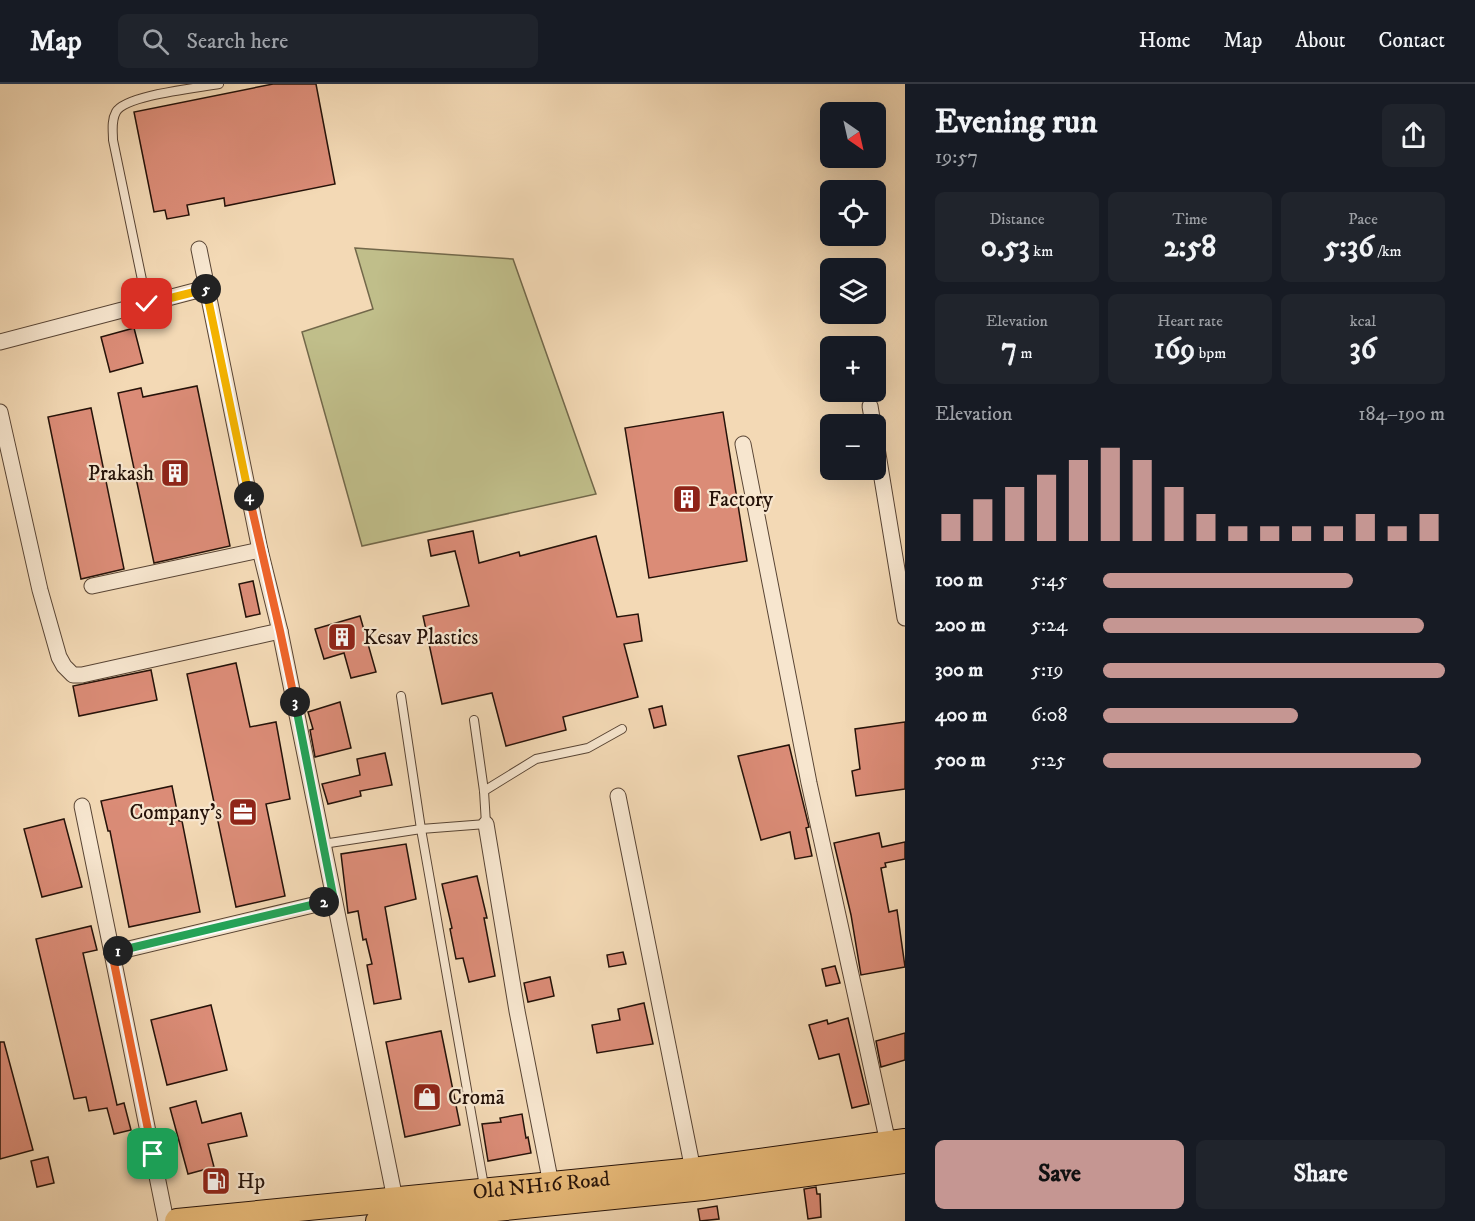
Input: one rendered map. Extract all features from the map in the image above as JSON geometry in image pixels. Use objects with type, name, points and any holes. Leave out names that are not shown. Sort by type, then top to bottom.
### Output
[{"type":"main road","name":"Old NH16 Road","points":[[378,1221],[538,1199],[693,1170],[897,1142]]},
{"type":"main road","name":"Old NH16 Road","points":[[177,1221],[485,1191],[538,1199],[703,1188],[905,1161]]},
{"type":"street","points":[[199,249],[260,550],[280,631],[395,1199]]},
{"type":"street","points":[[0,342],[206,288]]},
{"type":"street","points":[[870,406],[871,414]]},
{"type":"street","points":[[0,412],[40,590],[59,657],[73,675],[82,675],[280,631]]},
{"type":"street","points":[[743,444],[809,783],[897,1142]]},
{"type":"street","points":[[882,480],[905,618]]},
{"type":"street","points":[[92,586],[260,550]]},
{"type":"street","points":[[618,796],[693,1170]]},
{"type":"street","points":[[82,806],[166,1221]]},
{"type":"street","points":[[486,824],[517,1011],[538,1199]]},
{"type":"street","points":[[112,953],[334,900]]},
{"type":"lane","points":[[147,304],[113,140],[112,123],[117,110],[143,97],[219,84]]},
{"type":"lane","points":[[401,696],[421,828],[485,1191]]},
{"type":"lane","points":[[323,844],[421,828],[486,824],[474,720]]},
{"type":"lane","points":[[484,791],[536,759],[588,748],[622,729]]},
{"type":"shaded area","points":[[355,248],[513,259],[596,494],[362,546],[302,332],[373,309]]},
{"type":"building","points":[[273,84],[316,84],[335,184],[225,206],[224,198],[187,205],[189,215],[167,219],[165,210],[154,212],[134,112]]},
{"type":"building","points":[[134,328],[143,363],[110,372],[101,337]]},
{"type":"building","name":"Prakash","points":[[197,386],[230,546],[154,563],[118,393],[141,388],[143,397]]},
{"type":"building","points":[[91,408],[124,569],[81,579],[48,417]]},
{"type":"building","name":"Factory","points":[[723,412],[747,561],[649,578],[625,428]]},
{"type":"building","points":[[473,531],[479,563],[519,552],[520,556],[596,536],[617,617],[638,614],[642,641],[624,644],[638,697],[563,717],[566,730],[506,746],[492,693],[442,704],[423,616],[469,606],[455,551],[431,556],[428,540]]},
{"type":"building","points":[[253,581],[260,614],[246,617],[239,584]]},
{"type":"building","name":"Kesav Plastics","points":[[360,616],[376,672],[351,678],[344,653],[324,659],[315,629]]},
{"type":"building","points":[[236,663],[250,727],[276,722],[290,799],[266,804],[285,896],[236,907],[187,674]]},
{"type":"building","points":[[151,670],[157,700],[79,716],[73,686]]},
{"type":"building","points":[[340,702],[351,748],[315,757],[310,730],[313,729],[308,712]]},
{"type":"building","points":[[662,706],[666,725],[654,728],[649,709]]},
{"type":"building","points":[[905,722],[905,789],[856,796],[852,771],[860,769],[855,729]]},
{"type":"building","points":[[789,745],[809,827],[806,828],[812,856],[795,859],[790,832],[761,840],[738,756]]},
{"type":"building","points":[[385,753],[392,785],[360,791],[361,796],[328,804],[322,784],[360,775],[357,759]]},
{"type":"building","points":[[172,786],[179,821],[182,821],[200,912],[129,927],[110,831],[108,831],[101,801]]},
{"type":"building","points":[[64,819],[82,887],[42,897],[24,829]]},
{"type":"building","points":[[879,833],[882,847],[905,842],[905,859],[885,863],[886,867],[881,868],[889,912],[897,910],[905,967],[861,975],[851,915],[834,843]]},
{"type":"building","points":[[406,844],[416,899],[385,907],[401,999],[374,1004],[367,965],[372,964],[366,939],[363,940],[358,911],[348,913],[341,854]]},
{"type":"building","points":[[477,876],[487,918],[484,918],[495,976],[469,982],[463,958],[456,959],[442,884]]},
{"type":"building","points":[[91,926],[97,950],[83,953],[117,1105],[124,1103],[131,1130],[114,1134],[107,1108],[89,1111],[86,1097],[74,1099],[36,939]]},
{"type":"building","points":[[623,952],[626,964],[609,967],[607,955]]},
{"type":"building","points":[[835,966],[840,983],[826,986],[822,969]]},
{"type":"building","points":[[550,977],[554,996],[528,1002],[524,983]]},
{"type":"building","points":[[644,1003],[653,1044],[597,1053],[592,1025],[620,1020],[618,1009]]},
{"type":"building","points":[[211,1005],[227,1070],[167,1085],[151,1020]]},
{"type":"building","points":[[848,1018],[869,1104],[852,1108],[839,1054],[819,1059],[809,1025],[827,1020],[828,1024]]},
{"type":"building","points":[[441,1031],[460,1125],[405,1137],[386,1042]]},
{"type":"building","points":[[905,1033],[905,1060],[881,1067],[876,1041]]},
{"type":"building","points":[[0,1042],[4,1042],[33,1150],[0,1159]]},
{"type":"building","points":[[196,1101],[202,1123],[241,1113],[247,1136],[208,1144],[214,1167],[188,1174],[170,1108]]},
{"type":"building","points":[[522,1114],[531,1153],[488,1161],[482,1124],[501,1122],[500,1118]]},
{"type":"building","points":[[48,1157],[54,1183],[37,1187],[31,1161]]},
{"type":"building","points":[[816,1187],[817,1194],[820,1194],[821,1217],[808,1219],[804,1189]]},
{"type":"building","points":[[717,1206],[719,1219],[700,1221],[698,1209]]},
{"type":"place","name":"Prakash","points":[[175,473]]},
{"type":"place","name":"Factory","points":[[687,499]]},
{"type":"place","name":"Kesav Plastics","points":[[342,637]]},
{"type":"place","name":"Company's","points":[[243,812]]},
{"type":"place","name":"Cromā","points":[[427,1097]]},
{"type":"place","name":"Hp","points":[[216,1181]]},
{"type":"route","points":[[147,304],[206,288],[260,550],[280,631],[334,900],[112,953],[153,1154]]}]
